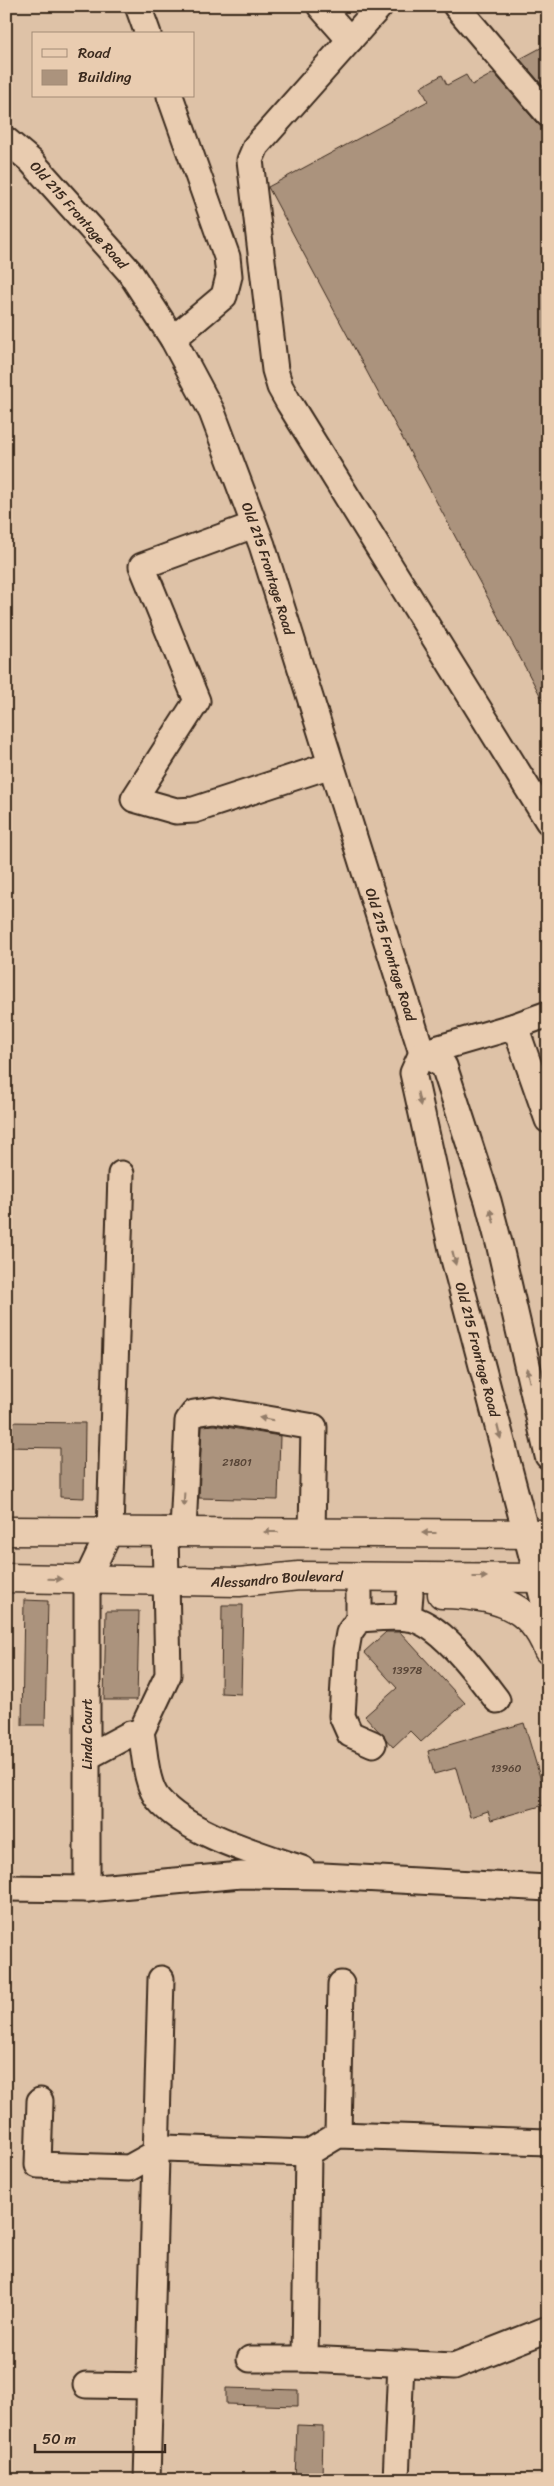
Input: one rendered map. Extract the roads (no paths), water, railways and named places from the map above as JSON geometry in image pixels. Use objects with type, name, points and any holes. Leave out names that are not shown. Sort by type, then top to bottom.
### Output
[{"type":"main road","points":[[6,1531],[536,1534]]},
{"type":"main road","name":"Alessandro Boulevard","points":[[6,1578],[239,1582],[299,1576],[542,1578]]},
{"type":"main road","points":[[239,1582],[359,1606],[409,1606],[455,1594],[502,1601],[520,1611],[538,1628],[548,1650]]},
{"type":"street","points":[[138,6],[147,32]]},
{"type":"street","points":[[320,6],[350,40]]},
{"type":"street","points":[[380,6],[256,146],[250,160],[275,370],[288,403],[548,821]]},
{"type":"street","points":[[456,6],[548,114]]},
{"type":"street","points":[[171,98],[227,257],[228,276],[224,296],[173,339]]},
{"type":"street","name":"Old 215 Frontage Road","points":[[6,140],[31,161],[123,264],[173,339],[212,412],[254,524],[422,1053],[413,1073],[454,1259],[536,1534],[548,1617]]},
{"type":"street","points":[[254,524],[142,566],[197,701],[134,799],[176,811],[194,810],[331,765]]},
{"type":"street","points":[[422,1053],[515,1026],[548,1014]]},
{"type":"street","points":[[515,1026],[548,1120]]},
{"type":"street","points":[[422,1053],[444,1066],[488,1201],[548,1456]]},
{"type":"street","points":[[86,1579],[110,1532],[121,1174]]},
{"type":"street","points":[[312,1532],[314,1428],[214,1410],[194,1413],[188,1421],[166,1580],[168,1675],[141,1732],[145,1750],[145,1766],[157,1798],[194,1829],[323,1876]]},
{"type":"street","name":"Linda Court","points":[[86,1579],[87,1890]]},
{"type":"street","points":[[359,1606],[349,1633],[346,1650],[342,1716],[350,1734],[373,1744]]},
{"type":"street","points":[[409,1606],[427,1625],[464,1657],[497,1700]]},
{"type":"street","points":[[87,1756],[130,1734],[141,1732]]},
{"type":"street","points":[[6,1888],[87,1890],[242,1875],[323,1876],[548,1888]]},
{"type":"street","points":[[147,2480],[161,1979]]},
{"type":"street","points":[[338,2135],[342,1984]]},
{"type":"street","points":[[40,2101],[38,2165],[129,2168],[165,2148],[308,2152],[338,2135],[548,2142]]},
{"type":"street","points":[[305,2359],[308,2152]]},
{"type":"street","points":[[250,2359],[305,2359],[454,2366],[548,2330]]},
{"type":"street","points":[[396,2480],[401,2364]]},
{"type":"street","points":[[86,2385],[149,2386]]}]
